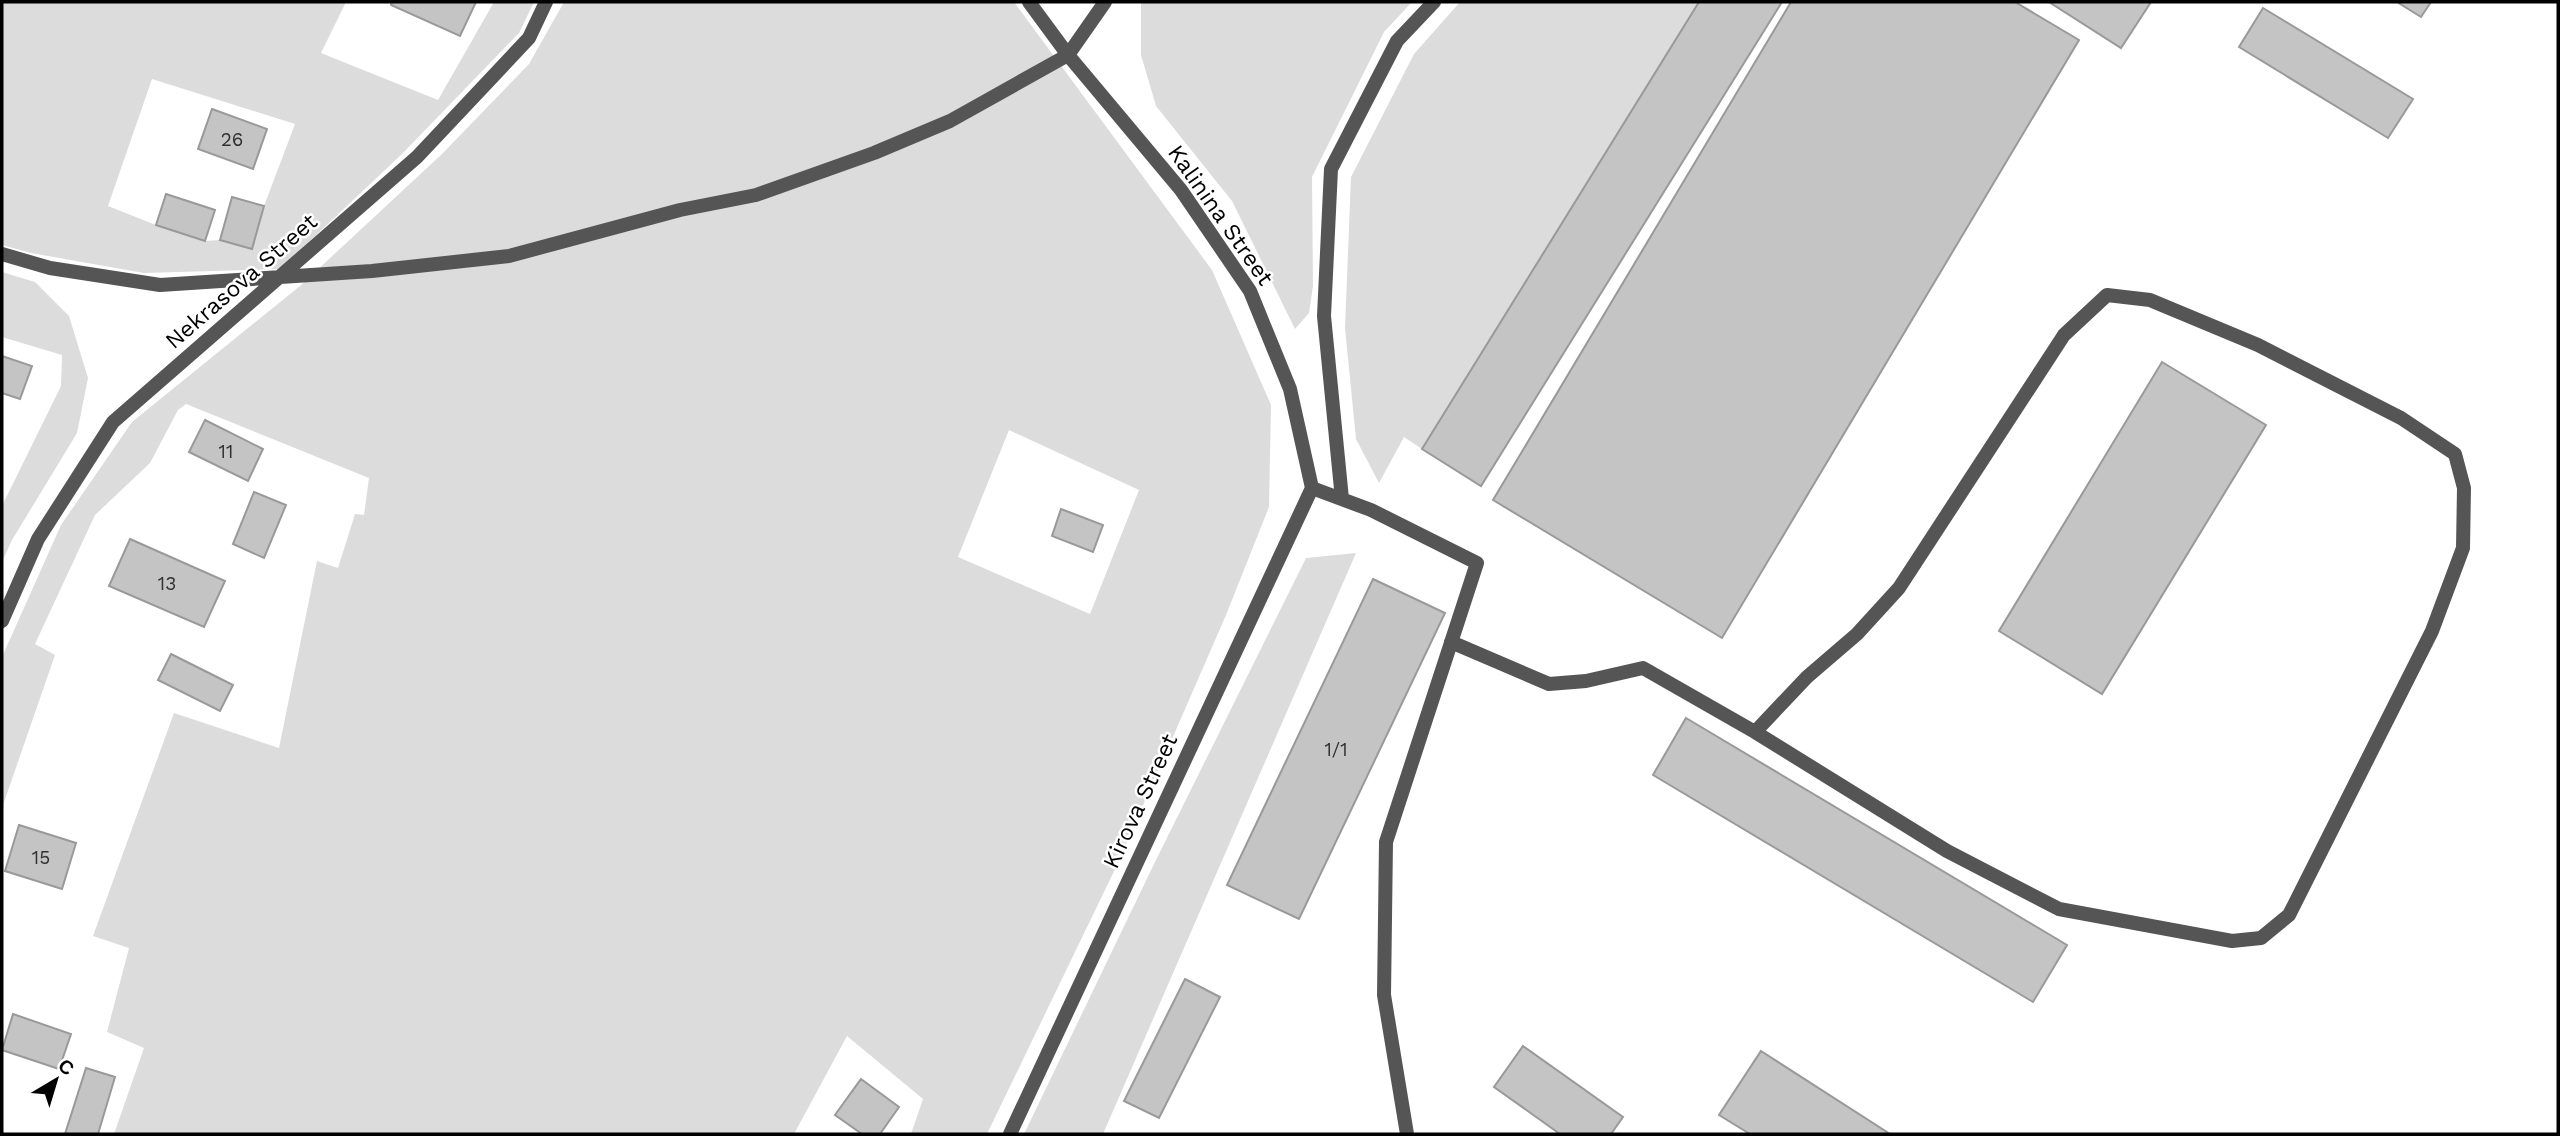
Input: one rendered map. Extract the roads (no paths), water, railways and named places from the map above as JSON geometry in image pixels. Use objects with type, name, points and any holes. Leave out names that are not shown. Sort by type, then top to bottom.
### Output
[{"type":"street","name":"Nekrasova Street","points":[[2,621],[38,539],[113,422],[417,157],[529,38],[546,2]]},
{"type":"street","name":"Kalinina Street","points":[[1029,2],[1068,55],[1181,190],[1250,291],[1290,388],[1312,488]]},
{"type":"street","points":[[2,254],[50,268],[160,285],[372,271],[509,256],[680,210],[756,195],[874,153],[950,121],[1068,55],[1105,2]]},
{"type":"street","points":[[1342,499],[1324,316],[1331,169],[1397,41],[1434,2]]},
{"type":"street","points":[[1451,642],[1549,684],[1586,681],[1643,668],[1755,732],[1947,851],[2059,909],[2232,941],[2262,938],[2289,915],[2432,631],[2463,548],[2464,488],[2455,454],[2401,418],[2258,345],[2150,300],[2107,295],[2064,335],[1899,588],[1857,634],[1807,677],[1755,732]]},
{"type":"street","points":[[1312,488],[1371,510],[1477,563],[1386,842],[1384,995],[1407,1134]]},
{"type":"street","name":"Kirova Street","points":[[1010,1134],[1312,488]]}]
